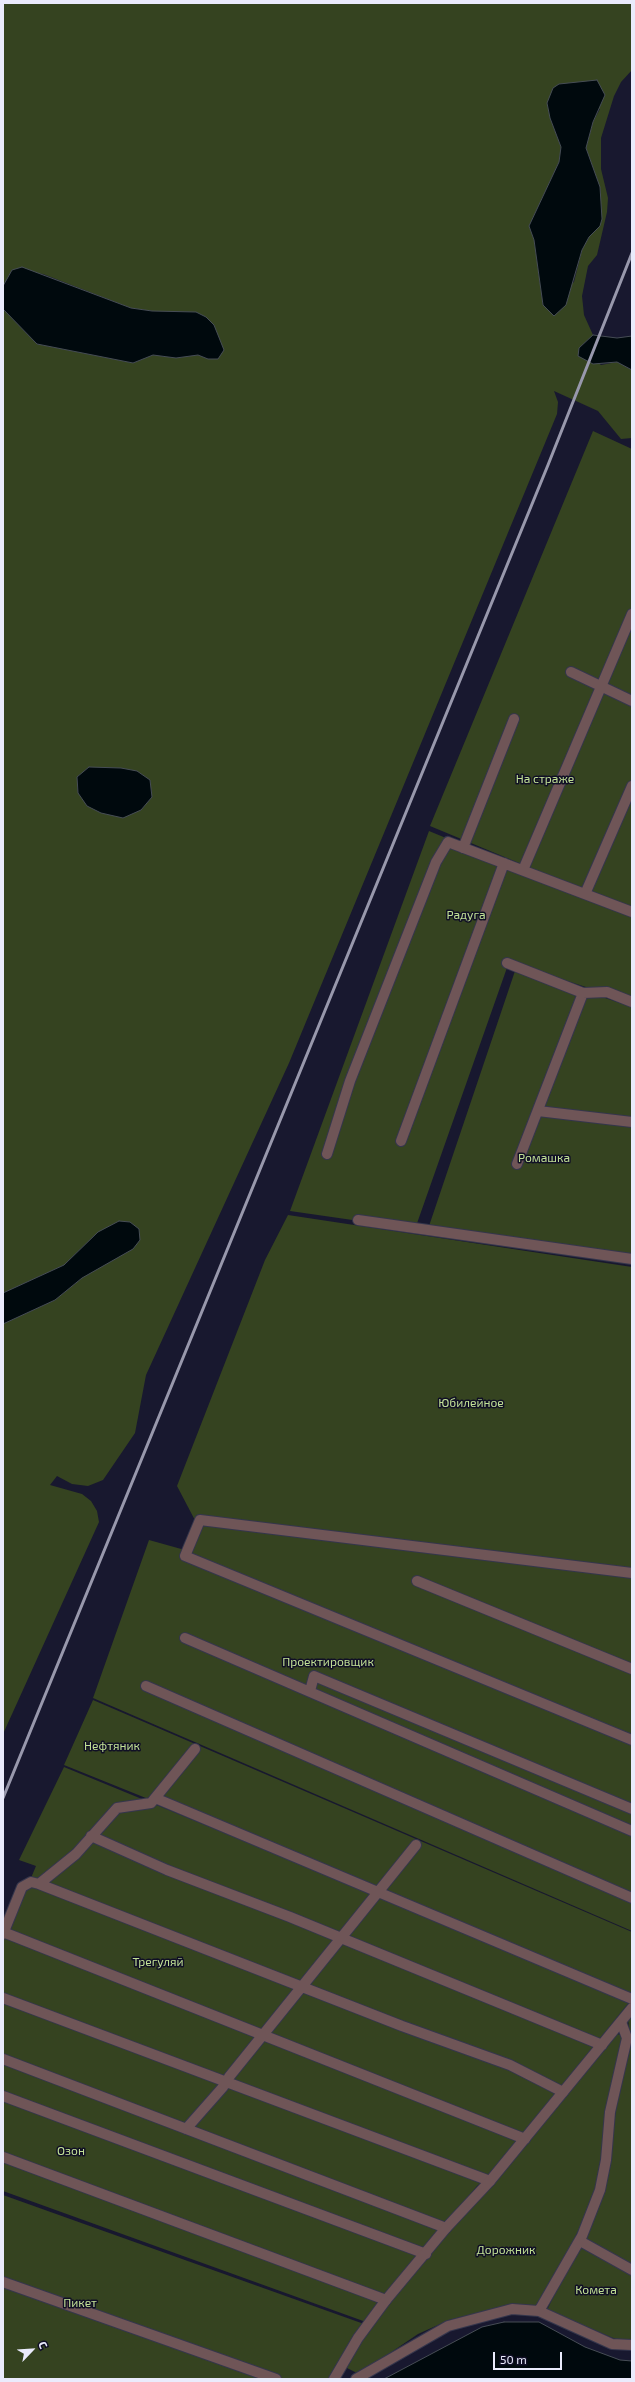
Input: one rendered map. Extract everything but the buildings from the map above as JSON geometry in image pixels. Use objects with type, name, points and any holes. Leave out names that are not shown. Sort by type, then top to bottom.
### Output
[{"type":"street","points":[[523,870],[632,614]]},
{"type":"street","points":[[572,672],[632,701]]},
{"type":"street","points":[[463,848],[514,719]]},
{"type":"street","points":[[585,894],[632,786]]},
{"type":"street","points":[[327,1154],[350,1081],[436,862],[448,842],[632,912]]},
{"type":"street","points":[[401,1141],[504,863]]},
{"type":"street","points":[[507,963],[583,993],[606,992],[632,1002]]},
{"type":"street","points":[[517,1164],[583,993]]},
{"type":"street","points":[[538,1111],[632,1122]]},
{"type":"street","points":[[358,1220],[632,1259]]},
{"type":"street","points":[[632,1573],[200,1520],[185,1556],[632,1740]]},
{"type":"street","points":[[417,1581],[632,1669]]},
{"type":"street","points":[[185,1638],[632,1831]]},
{"type":"street","points":[[310,1691],[314,1676],[632,1809]]},
{"type":"street","points":[[146,1686],[632,1898]]},
{"type":"street","points":[[39,1884],[76,1854],[117,1808],[151,1803],[195,1749]]},
{"type":"street","points":[[155,1798],[632,1999]]},
{"type":"street","points":[[91,1836],[168,1870],[340,1938],[602,2045]]},
{"type":"street","points":[[186,2129],[226,2083],[416,1844]]},
{"type":"street","points":[[525,2138],[3,1933],[22,1887],[31,1882],[39,1884],[402,2026],[510,2066],[563,2092]]},
{"type":"street","points":[[3,1998],[490,2181]]},
{"type":"street","points":[[334,2379],[358,2338],[386,2300],[426,2254],[446,2228],[490,2181],[632,2008]]},
{"type":"street","points":[[539,2311],[580,2241],[600,2190],[606,2160],[610,2112],[628,2038],[621,2022]]},
{"type":"street","points":[[3,2059],[446,2228]]},
{"type":"street","points":[[3,2096],[426,2254]]},
{"type":"street","points":[[3,2157],[386,2300]]},
{"type":"street","points":[[580,2241],[632,2270]]},
{"type":"street","points":[[3,2282],[276,2379]]},
{"type":"street","points":[[356,2379],[448,2326],[512,2309],[539,2311],[612,2344],[632,2345]]},
{"type":"green space","points":[[3,3],[632,3],[632,70],[621,82],[614,96],[601,138],[601,169],[608,198],[607,212],[597,255],[588,266],[582,296],[584,315],[593,335],[579,348],[601,365],[617,362],[632,370],[632,438],[621,439],[598,411],[554,391],[558,402],[557,414],[289,1063],[146,1375],[135,1433],[103,1480],[88,1486],[72,1484],[57,1476],[50,1485],[82,1494],[91,1501],[97,1511],[99,1522],[3,1734],[3,1324],[55,1300],[82,1278],[98,1232],[64,1265],[3,1293],[3,309],[37,344],[133,363],[153,355],[176,358],[198,355],[208,359],[152,311],[131,308],[43,274],[12,270],[3,286]],"holes":[[[600,109],[593,122],[586,148],[600,187],[602,219],[600,226],[589,237],[582,250],[574,282],[543,305],[534,240],[529,226],[559,162],[561,147],[550,118]],[[89,767],[150,780],[152,797],[141,810],[78,793],[77,777]]]},
{"type":"green space","name":"На страже","points":[[593,431],[632,449],[632,910],[430,826]]},
{"type":"green space","name":"Радуга","points":[[429,831],[632,915],[632,1002],[509,962],[415,1229],[290,1211]]},
{"type":"green space","name":"Ромашка","points":[[516,968],[632,1007],[632,1260],[428,1229]]},
{"type":"green space","points":[[288,1215],[632,1267],[632,1931],[93,1698],[149,1540],[192,1552],[198,1526],[177,1486],[265,1260]]},
{"type":"green space","name":"Нефтяник","points":[[93,1700],[632,1932],[632,1994],[64,1765]]},
{"type":"green space","name":"Трегуляй","points":[[64,1767],[631,2000],[489,2176],[477,2186],[445,2225],[3,2058],[3,1931],[8,1933],[36,1866],[19,1860]]},
{"type":"green space","name":"Комета","points":[[632,2013],[632,2346],[547,2310],[605,2191],[621,2073],[630,2037],[628,2019]]},
{"type":"green space","name":"Дорожник","points":[[616,2033],[626,2038],[597,2191],[570,2248],[538,2307],[510,2305],[449,2320],[418,2334],[359,2374],[347,2368],[346,2363],[393,2299]]},
{"type":"green space","name":"Озон","points":[[3,2061],[442,2229],[366,2322],[3,2191]]},
{"type":"green space","name":"Пикет","points":[[3,2195],[364,2324],[330,2379],[3,2379]]},
{"type":"shaded area","points":[[597,80],[605,95],[593,122],[586,148],[600,187],[602,219],[600,226],[589,237],[582,250],[566,305],[554,316],[543,305],[534,240],[529,226],[559,162],[561,147],[550,118],[547,103],[553,88],[559,84]]},
{"type":"shaded area","points":[[22,267],[131,308],[152,311],[196,312],[206,317],[214,325],[224,350],[218,359],[208,359],[198,355],[176,358],[153,355],[133,363],[37,344],[3,309],[3,286],[12,270]]},
{"type":"shaded area","points":[[593,335],[617,338],[632,336],[632,370],[617,362],[593,364],[578,356],[579,348]]},
{"type":"shaded area","points":[[89,767],[121,768],[137,771],[150,780],[152,797],[141,810],[123,818],[101,813],[87,806],[78,793],[77,777]]},
{"type":"shaded area","points":[[119,1221],[130,1222],[139,1229],[140,1240],[133,1249],[82,1278],[55,1300],[3,1324],[3,1293],[64,1265],[98,1232]]},
{"type":"shaded area","points":[[504,2322],[539,2322],[585,2347],[620,2360],[632,2361],[632,2379],[384,2379],[482,2327]]},
{"type":"railway","points":[[3,1798],[548,465],[632,253]]},
{"type":"park label","name":"Юбилейное","points":[[471,1403]]},
{"type":"park label","name":"Проектировщик","points":[[328,1662]]}]
